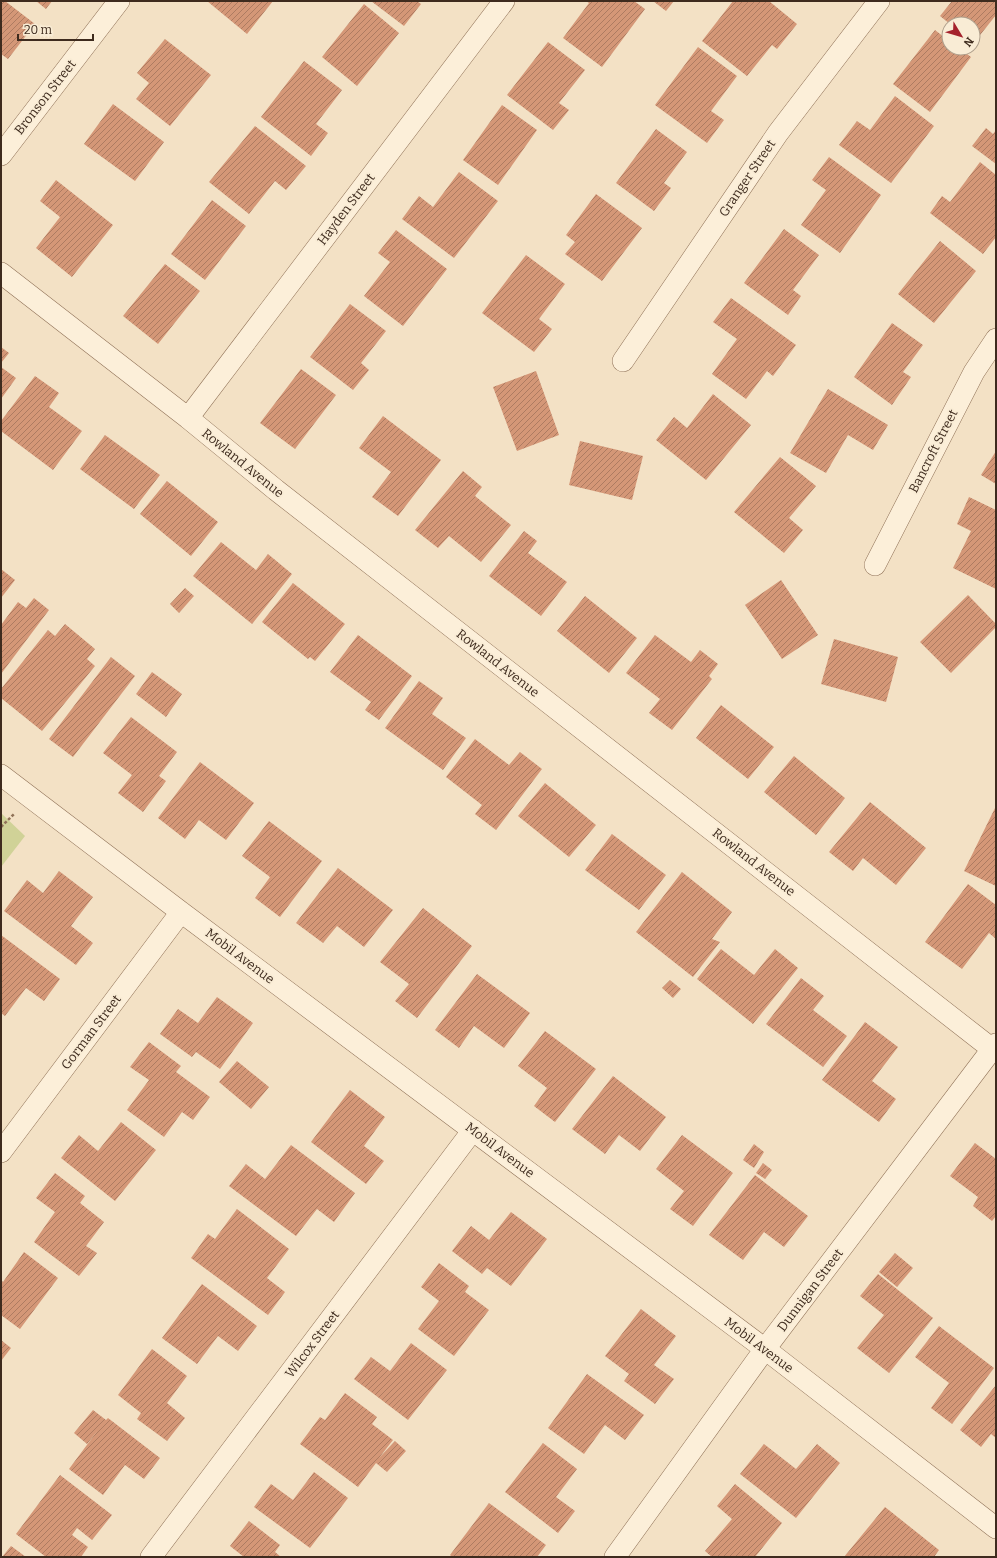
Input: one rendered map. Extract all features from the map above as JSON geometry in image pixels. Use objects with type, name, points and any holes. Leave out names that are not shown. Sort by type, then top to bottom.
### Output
[{"type":"street","name":"Bronson Street","points":[[1,155],[119,1]]},
{"type":"street","name":"Hayden Street","points":[[188,418],[504,1]]},
{"type":"street","name":"Granger Street","points":[[623,361],[778,133],[878,1]]},
{"type":"street","name":"Rowland Avenue","points":[[1,273],[188,418],[276,490],[995,1048]]},
{"type":"street","name":"Bancroft Street","points":[[875,565],[974,372],[996,339]]},
{"type":"street","name":"Mobil Avenue","points":[[1,775],[181,912],[765,1349],[996,1528]]},
{"type":"street","name":"Gorman Street","points":[[1,1152],[181,912]]},
{"type":"street","name":"Dunnigan Street","points":[[615,1557],[765,1349],[995,1048]]},
{"type":"street","name":"Wilcox Street","points":[[151,1557],[473,1130]]},
{"type":"green space","points":[[1,813],[25,836],[1,867]]},
{"type":"building","points":[[1,1],[5,1],[35,24],[8,59],[1,54]]},
{"type":"building","points":[[36,1],[52,1],[46,9]]},
{"type":"building","points":[[207,1],[273,1],[247,34]]},
{"type":"building","points":[[371,1],[417,1],[421,4],[404,26]]},
{"type":"building","points":[[586,1],[634,1],[645,9],[602,67],[563,38],[589,3]]},
{"type":"building","points":[[653,1],[674,1],[666,11]]},
{"type":"building","points":[[733,1],[769,1],[797,24],[777,49],[772,45],[747,76],[702,41]]},
{"type":"building","points":[[952,1],[996,1],[996,15],[981,34],[981,16],[940,16]]},
{"type":"building","points":[[364,4],[399,33],[357,86],[322,57]]},
{"type":"building","points":[[935,30],[941,35],[941,56],[971,57],[930,112],[893,84]]},
{"type":"building","points":[[165,39],[211,75],[170,126],[136,99],[149,83],[137,73]]},
{"type":"building","points":[[548,42],[585,70],[559,103],[569,110],[553,130],[507,95]]},
{"type":"building","points":[[698,47],[737,76],[711,111],[724,120],[707,143],[655,105]]},
{"type":"building","points":[[304,61],[342,90],[316,124],[328,133],[311,156],[261,117]]},
{"type":"building","points":[[895,96],[934,126],[891,183],[839,145],[857,121],[870,130]]},
{"type":"building","points":[[113,104],[164,142],[135,181],[84,144]]},
{"type":"building","points":[[502,105],[537,130],[498,185],[463,160]]},
{"type":"building","points":[[255,126],[306,166],[286,190],[275,181],[249,214],[209,182]]},
{"type":"building","points":[[986,128],[993,134],[996,130],[996,164],[972,146]]},
{"type":"building","points":[[656,129],[687,152],[664,183],[671,188],[654,211],[616,183]]},
{"type":"building","points":[[829,157],[881,195],[840,253],[801,225],[826,190],[812,180]]},
{"type":"building","points":[[980,162],[996,175],[996,237],[983,254],[930,213],[942,196],[950,202]]},
{"type":"building","points":[[459,172],[498,201],[454,258],[402,219],[419,196],[433,207]]},
{"type":"building","points":[[56,180],[113,225],[72,277],[36,248],[60,217],[40,201]]},
{"type":"building","points":[[596,194],[642,228],[602,281],[565,254],[575,242],[566,235]]},
{"type":"building","points":[[212,200],[246,226],[205,280],[171,254]]},
{"type":"building","points":[[784,229],[819,255],[793,290],[801,296],[788,315],[744,283]]},
{"type":"building","points":[[396,230],[447,269],[403,326],[364,296],[390,262],[378,253]]},
{"type":"building","points":[[940,241],[976,271],[934,323],[898,294]]},
{"type":"building","points":[[526,255],[565,284],[539,319],[552,329],[534,352],[482,313]]},
{"type":"building","points":[[165,264],[200,291],[158,344],[123,316]]},
{"type":"building","points":[[731,298],[796,345],[773,376],[767,371],[746,399],[712,374],[737,339],[713,322]]},
{"type":"building","points":[[350,304],[386,331],[361,363],[369,370],[353,390],[310,357]]},
{"type":"building","points":[[892,323],[923,345],[903,372],[911,377],[892,405],[854,377]]},
{"type":"building","points":[[1,347],[9,353],[1,363]]},
{"type":"building","points":[[1,367],[16,378],[1,399]]},
{"type":"building","points":[[301,369],[336,395],[295,449],[260,423]]},
{"type":"building","points":[[536,371],[559,435],[517,451],[493,387]]},
{"type":"building","points":[[35,376],[59,393],[49,407],[82,431],[53,470],[1,431],[1,421]]},
{"type":"building","points":[[828,389],[888,425],[873,450],[848,435],[826,473],[790,453]]},
{"type":"building","points":[[713,394],[751,425],[706,480],[656,440],[674,417],[687,428]]},
{"type":"building","points":[[383,416],[441,460],[398,516],[372,497],[391,472],[359,448]]},
{"type":"building","points":[[105,435],[160,475],[134,509],[80,469]]},
{"type":"building","points":[[580,441],[643,456],[632,500],[569,485]]},
{"type":"building","points":[[996,451],[996,484],[981,475]]},
{"type":"building","points":[[780,457],[816,486],[789,518],[803,530],[784,553],[734,512]]},
{"type":"building","points":[[463,471],[482,487],[475,496],[511,525],[481,562],[449,536],[438,548],[415,530]]},
{"type":"building","points":[[167,481],[218,522],[191,556],[140,514]]},
{"type":"building","points":[[969,497],[996,510],[996,589],[953,568],[971,531],[957,524]]},
{"type":"building","points":[[524,531],[537,541],[528,553],[567,582],[541,616],[489,576]]},
{"type":"building","points":[[221,542],[256,570],[268,554],[292,574],[252,624],[193,576]]},
{"type":"building","points":[[1,569],[15,580],[1,598]]},
{"type":"building","points":[[781,580],[818,635],[782,659],[745,605]]},
{"type":"building","points":[[293,583],[345,624],[315,661],[310,657],[308,659],[262,622]]},
{"type":"building","points":[[185,588],[194,596],[179,613],[170,604]]},
{"type":"building","points":[[968,595],[996,624],[996,627],[951,673],[920,642]]},
{"type":"building","points":[[585,596],[637,638],[609,673],[557,631]]},
{"type":"building","points":[[34,598],[49,610],[1,674],[1,625],[18,602],[26,608]]},
{"type":"building","points":[[65,624],[95,649],[87,659],[95,666],[42,731],[1,698],[1,689],[48,630],[55,636]]},
{"type":"building","points":[[358,635],[412,676],[379,720],[365,710],[371,702],[330,672]]},
{"type":"building","points":[[655,635],[691,662],[700,650],[718,664],[709,676],[712,679],[672,730],[649,713],[660,699],[626,673]]},
{"type":"building","points":[[834,639],[898,657],[886,702],[821,684]]},
{"type":"building","points":[[111,657],[135,676],[73,757],[49,739]]},
{"type":"building","points":[[152,672],[182,694],[166,717],[136,694]]},
{"type":"building","points":[[419,681],[443,698],[432,714],[466,738],[443,770],[385,728]]},
{"type":"building","points":[[721,705],[774,747],[748,779],[696,738]]},
{"type":"building","points":[[131,717],[177,752],[159,776],[166,781],[143,812],[118,793],[132,775],[103,753]]},
{"type":"building","points":[[475,739],[509,765],[520,752],[542,769],[496,830],[475,814],[482,805],[446,777]]},
{"type":"building","points":[[794,756],[845,798],[816,835],[764,792]]},
{"type":"building","points":[[200,762],[254,803],[226,840],[199,820],[185,839],[158,818]]},
{"type":"building","points":[[545,783],[596,825],[569,857],[518,816]]},
{"type":"building","points":[[870,802],[926,848],[896,885],[863,858],[853,871],[829,852]]},
{"type":"building","points":[[996,808],[996,886],[964,871]]},
{"type":"building","points":[[269,821],[322,861],[280,917],[255,898],[270,877],[242,856]]},
{"type":"building","points":[[612,834],[666,875],[639,910],[585,870]]},
{"type":"building","points":[[338,868],[393,910],[364,947],[337,926],[323,943],[296,923]]},
{"type":"building","points":[[59,871],[93,897],[71,926],[93,943],[76,965],[4,911],[27,880],[43,893]]},
{"type":"building","points":[[682,872],[732,912],[712,939],[720,942],[693,977],[636,932]]},
{"type":"building","points":[[968,884],[996,905],[996,939],[989,933],[962,969],[925,942]]},
{"type":"building","points":[[423,908],[472,946],[417,1018],[395,1001],[409,984],[380,962]]},
{"type":"building","points":[[1,935],[60,979],[44,1001],[26,988],[5,1016],[1,1013]]},
{"type":"building","points":[[721,949],[754,975],[775,949],[798,968],[753,1024],[697,979]]},
{"type":"building","points":[[477,974],[530,1013],[504,1048],[474,1026],[459,1048],[435,1030]]},
{"type":"building","points":[[801,978],[824,996],[813,1010],[847,1036],[823,1067],[766,1024]]},
{"type":"building","points":[[670,980],[681,989],[673,998],[662,988]]},
{"type":"building","points":[[217,997],[253,1023],[220,1069],[196,1052],[192,1057],[160,1034],[178,1009],[198,1023]]},
{"type":"building","points":[[865,1022],[898,1047],[872,1081],[896,1099],[879,1122],[822,1080]]},
{"type":"building","points":[[545,1031],[596,1069],[555,1122],[534,1106],[547,1088],[518,1066]]},
{"type":"building","points":[[149,1042],[181,1066],[176,1072],[210,1097],[193,1120],[182,1112],[164,1137],[127,1110],[149,1080],[130,1067]]},
{"type":"building","points":[[237,1061],[269,1087],[251,1109],[219,1082]]},
{"type":"building","points":[[613,1076],[666,1117],[640,1151],[619,1135],[605,1154],[572,1129]]},
{"type":"building","points":[[350,1090],[385,1117],[364,1146],[384,1161],[366,1184],[311,1142]]},
{"type":"building","points":[[121,1122],[156,1150],[115,1201],[61,1158],[79,1135],[98,1151]]},
{"type":"building","points":[[682,1135],[733,1173],[693,1226],[670,1209],[684,1191],[656,1169]]},
{"type":"building","points":[[975,1143],[996,1159],[996,1216],[992,1221],[973,1206],[978,1197],[950,1176]]},
{"type":"building","points":[[754,1144],[764,1152],[754,1168],[743,1160]]},
{"type":"building","points":[[291,1145],[355,1193],[334,1222],[317,1209],[296,1236],[229,1186],[246,1164],[265,1179]]},
{"type":"building","points":[[763,1163],[772,1170],[765,1179],[756,1173]]},
{"type":"building","points":[[55,1173],[85,1196],[80,1203],[104,1222],[86,1246],[97,1253],[79,1276],[34,1242],[55,1212],[36,1198]]},
{"type":"building","points":[[755,1175],[808,1216],[784,1247],[764,1232],[743,1260],[709,1235]]},
{"type":"building","points":[[237,1209],[289,1249],[267,1278],[285,1292],[268,1315],[191,1258],[208,1234],[215,1239]]},
{"type":"building","points":[[511,1212],[547,1239],[511,1286],[487,1268],[482,1274],[452,1251],[471,1226],[489,1240]]},
{"type":"building","points":[[24,1252],[58,1278],[20,1329],[1,1315],[1,1280],[3,1282]]},
{"type":"building","points":[[895,1253],[913,1268],[897,1287],[879,1272]]},
{"type":"building","points":[[439,1263],[469,1286],[465,1292],[489,1310],[454,1356],[418,1329],[439,1301],[421,1287]]},
{"type":"building","points":[[878,1274],[933,1318],[889,1373],[857,1348],[884,1315],[860,1296]]},
{"type":"building","points":[[202,1284],[257,1326],[238,1351],[218,1336],[197,1364],[162,1338]]},
{"type":"building","points":[[641,1309],[676,1336],[654,1365],[674,1379],[655,1404],[624,1381],[629,1374],[605,1356]]},
{"type":"building","points":[[939,1326],[994,1368],[952,1424],[931,1408],[949,1383],[915,1357]]},
{"type":"building","points":[[1,1340],[11,1348],[1,1361]]},
{"type":"building","points":[[411,1343],[447,1370],[408,1420],[354,1379],[371,1357],[390,1371]]},
{"type":"building","points":[[152,1349],[187,1376],[167,1403],[185,1418],[167,1441],[137,1419],[141,1413],[118,1395]]},
{"type":"building","points":[[587,1374],[644,1415],[625,1440],[605,1425],[584,1454],[548,1428]]},
{"type":"building","points":[[996,1385],[996,1438],[991,1434],[981,1447],[960,1430]]},
{"type":"building","points":[[345,1393],[377,1417],[372,1424],[393,1440],[379,1458],[395,1441],[406,1451],[387,1472],[376,1463],[358,1487],[300,1444],[320,1417],[325,1420]]},
{"type":"building","points":[[93,1410],[106,1420],[108,1418],[160,1458],[144,1479],[125,1465],[103,1495],[69,1469],[98,1430],[87,1444],[74,1433]]},
{"type":"building","points":[[543,1443],[577,1469],[556,1497],[575,1511],[558,1533],[505,1492]]},
{"type":"building","points":[[764,1444],[796,1469],[817,1444],[840,1463],[796,1518],[740,1474]]},
{"type":"building","points":[[314,1472],[348,1498],[310,1548],[254,1507],[271,1484],[293,1500]]},
{"type":"building","points":[[60,1475],[112,1515],[92,1540],[77,1528],[72,1535],[88,1547],[81,1557],[46,1557],[16,1534]]},
{"type":"building","points":[[735,1484],[782,1523],[755,1557],[712,1557],[705,1551],[732,1519],[717,1506]]},
{"type":"building","points":[[489,1503],[546,1545],[537,1557],[452,1557],[450,1555]]},
{"type":"building","points":[[885,1507],[939,1550],[934,1557],[844,1557]]},
{"type":"building","points":[[249,1521],[280,1545],[275,1552],[281,1557],[244,1557],[230,1546]]},
{"type":"building","points":[[11,1546],[26,1557],[2,1557]]}]
